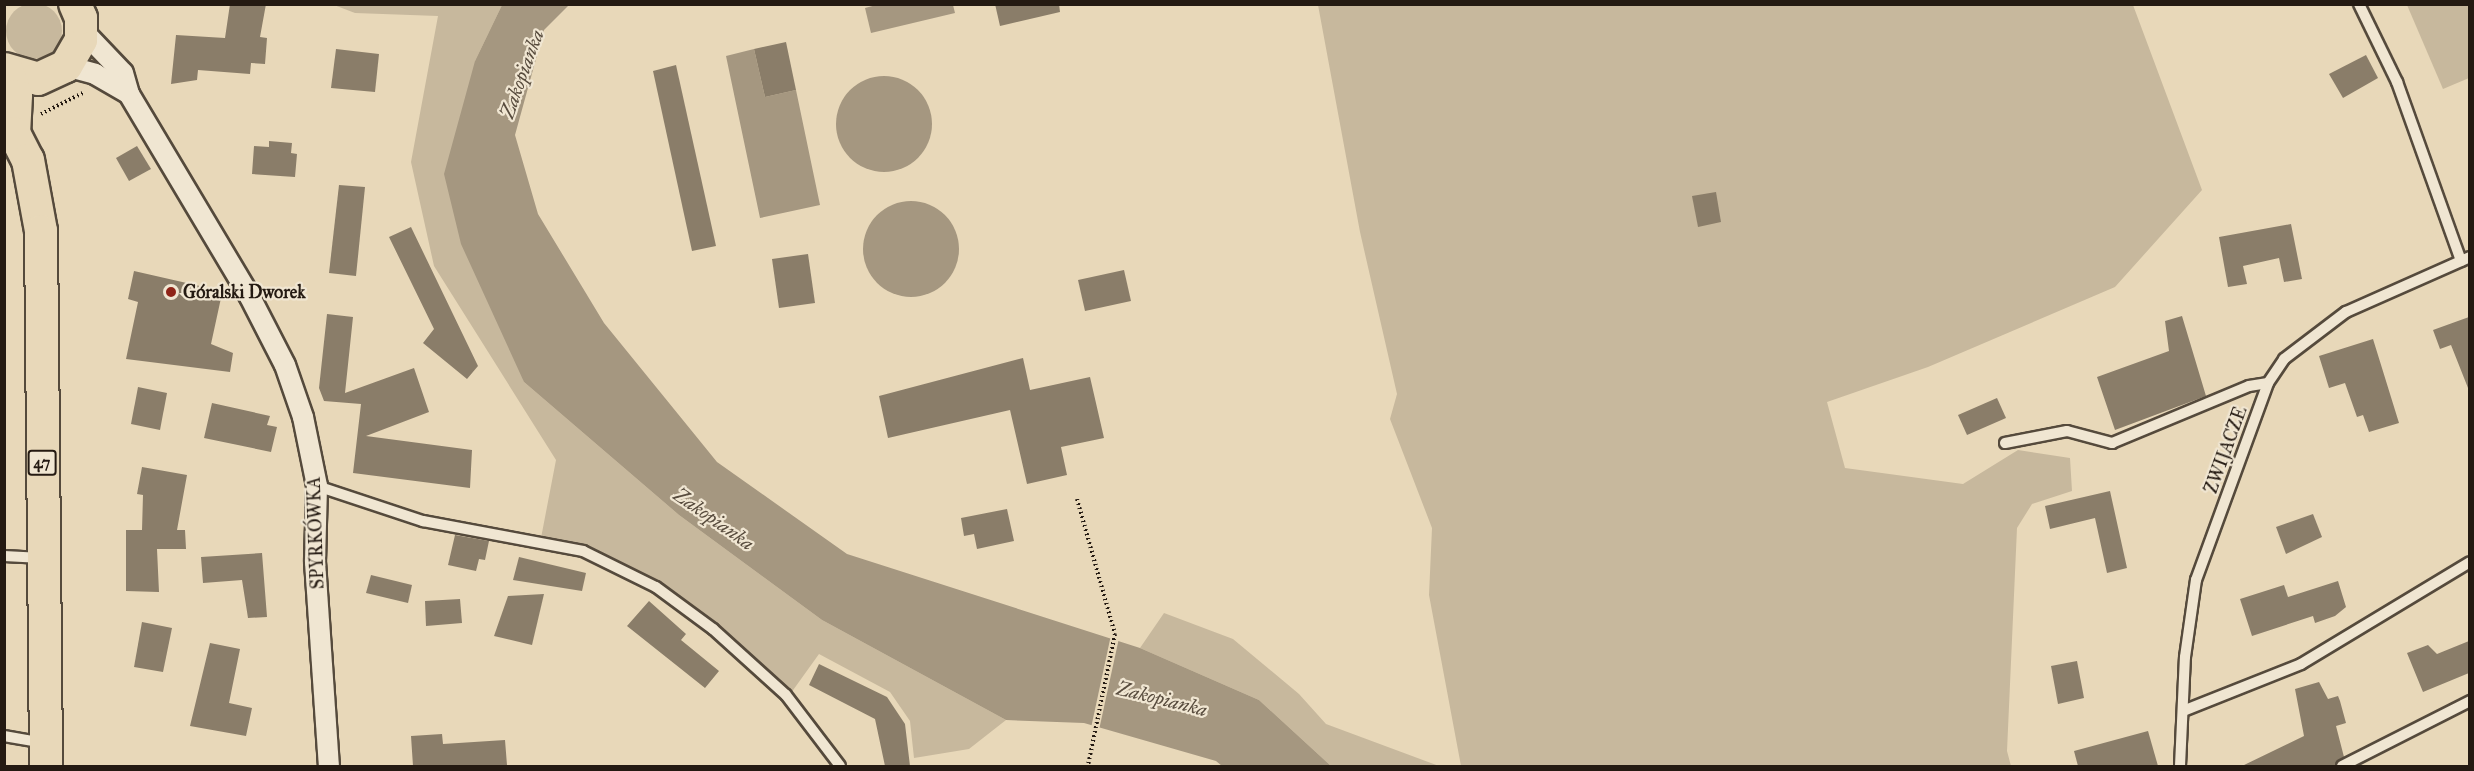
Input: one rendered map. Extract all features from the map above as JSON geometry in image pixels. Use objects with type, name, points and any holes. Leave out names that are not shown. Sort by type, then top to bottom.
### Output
[{"type":"main road","name":"47","points":[[45,755],[41,242],[28,160],[38,96],[57,71],[78,50],[79,17]]},
{"type":"main road","name":"47","points":[[6,71],[28,78],[57,71]]},
{"type":"main road","name":"47","points":[[6,71],[16,96],[16,141],[28,160]]},
{"type":"street","name":"SPYRKÓWKA","points":[[79,17],[123,73],[129,94],[164,146],[285,365],[303,417],[317,486],[315,562],[329,766]]},
{"type":"street","name":"SPYRKÓWKA","points":[[57,71],[95,74],[129,94]]},
{"type":"lane","points":[[2359,4],[2397,82],[2465,259]]},
{"type":"lane","name":"ZWIJACZE","points":[[2180,766],[2196,580],[2268,383],[2284,359],[2346,312],[2465,259]]},
{"type":"lane","points":[[2005,442],[2067,431],[2112,444],[2249,386],[2268,383]]},
{"type":"lane","points":[[317,486],[423,521],[584,551],[657,587],[713,629],[786,695],[840,766]]},
{"type":"lane","points":[[4,556],[43,558]]},
{"type":"lane","points":[[2183,711],[2301,664],[2469,562]]},
{"type":"lane","points":[[2342,766],[2469,701]]},
{"type":"lane","points":[[4,736],[45,755]]},
{"type":"path","points":[[1077,499],[1115,634],[1088,766]]},
{"type":"shaded area","points":[[28,3],[40,3],[50,7],[58,15],[62,31],[58,47],[50,55],[40,59],[28,59],[18,55],[10,47],[6,37],[6,25],[10,15],[18,7]]},
{"type":"shaded area","points":[[334,5],[502,5],[475,61],[524,382],[679,515],[822,620],[1006,720],[969,749],[914,758],[910,721],[890,692],[819,654],[791,693],[690,604],[598,551],[541,538],[556,460],[434,266],[411,162],[438,16],[355,13]]},
{"type":"shaded area","points":[[1318,5],[2133,5],[2202,190],[2115,287],[1928,367],[1827,402],[1845,468],[1963,484],[2018,450],[2070,458],[2072,491],[2032,504],[2017,528],[2007,751],[2011,766],[1461,766],[1429,595],[1432,528],[1390,419],[1397,394],[1360,232]]},
{"type":"shaded area","points":[[2407,5],[2469,5],[2469,78],[2443,89]]},
{"type":"shaded area","points":[[1164,613],[1233,639],[1299,694],[1326,724],[1439,766],[1331,766],[1259,700],[1140,648]]},
{"type":"water","points":[[880,4],[953,5],[955,13],[871,33],[865,8]]},
{"type":"water","name":"Zakopianka","points":[[502,5],[569,5],[544,30],[515,135],[538,214],[604,323],[717,462],[847,554],[1140,648],[1259,700],[1331,766],[1222,766],[1216,761],[1084,723],[1006,720],[822,620],[679,515],[524,382],[461,244],[444,174],[475,61]]},
{"type":"water","points":[[754,49],[765,97],[796,90],[820,205],[760,218],[726,56]]},
{"type":"water","points":[[884,76],[902,80],[918,90],[928,106],[932,124],[928,142],[918,158],[902,168],[884,172],[866,168],[850,158],[840,142],[836,124],[840,106],[850,90],[866,80]]},
{"type":"water","points":[[911,201],[929,205],[945,215],[955,231],[959,249],[955,267],[945,283],[929,293],[911,297],[893,293],[877,283],[867,267],[863,249],[867,231],[877,215],[893,205]]},
{"type":"pier","points":[[1111,635],[1119,638],[1099,730],[1091,728]]},
{"type":"building","points":[[230,4],[266,4],[260,37],[267,38],[265,64],[251,63],[250,74],[198,70],[197,80],[171,84],[176,35],[225,38]]},
{"type":"building","points":[[995,4],[1059,4],[1060,12],[1000,26]]},
{"type":"building","points":[[786,42],[796,90],[765,97],[754,49]]},
{"type":"building","points":[[336,49],[379,54],[375,92],[331,88]]},
{"type":"building","points":[[2366,55],[2378,78],[2343,98],[2329,74]]},
{"type":"building","points":[[676,65],[716,246],[692,251],[653,71]]},
{"type":"building","points":[[269,141],[292,143],[291,153],[297,154],[295,177],[252,174],[254,146],[269,147]]},
{"type":"building","points":[[137,146],[151,169],[129,181],[116,158]]},
{"type":"building","points":[[339,185],[365,187],[356,276],[329,273]]},
{"type":"building","points":[[1716,192],[1721,222],[1698,227],[1692,196]]},
{"type":"building","points":[[2291,224],[2302,279],[2284,282],[2279,258],[2243,266],[2247,284],[2228,287],[2219,237]]},
{"type":"building","points":[[411,227],[478,366],[467,379],[423,343],[434,329],[389,237]]},
{"type":"building","points":[[808,254],[815,303],[779,308],[772,259]]},
{"type":"building","points":[[1124,270],[1131,301],[1085,311],[1078,280]]},
{"type":"building","points":[[134,271],[213,289],[212,295],[221,298],[211,344],[233,353],[230,372],[126,359],[138,302],[128,299]]},
{"type":"building","points":[[327,314],[353,317],[345,393],[414,368],[429,412],[366,436],[472,450],[470,488],[353,473],[361,404],[324,401],[319,388]]},
{"type":"building","points":[[2182,316],[2206,396],[2115,430],[2097,377],[2169,351],[2165,321]]},
{"type":"building","points":[[2469,317],[2468,388],[2451,345],[2440,349],[2433,330]]},
{"type":"building","points":[[2373,339],[2399,423],[2369,432],[2363,415],[2357,417],[2345,383],[2329,388],[2319,356]]},
{"type":"building","points":[[1023,358],[1030,390],[1090,377],[1104,438],[1061,447],[1067,475],[1027,484],[1010,410],[888,438],[879,396]]},
{"type":"building","points":[[138,387],[167,393],[160,430],[131,424]]},
{"type":"building","points":[[1997,398],[2006,418],[1967,435],[1958,415]]},
{"type":"building","points":[[212,403],[270,416],[267,425],[277,427],[271,452],[204,438]]},
{"type":"building","points":[[142,467],[187,475],[177,530],[185,530],[186,549],[157,549],[159,592],[126,591],[126,530],[142,530],[143,495],[137,494]]},
{"type":"building","points":[[2110,491],[2127,568],[2107,573],[2095,518],[2050,529],[2045,506]]},
{"type":"building","points":[[1007,509],[1014,541],[977,549],[974,534],[964,536],[961,518]]},
{"type":"building","points":[[2313,514],[2322,537],[2286,554],[2276,527]]},
{"type":"building","points":[[455,535],[489,541],[485,560],[479,559],[476,571],[448,565]]},
{"type":"building","points":[[262,553],[267,617],[248,618],[242,580],[203,583],[201,557]]},
{"type":"building","points":[[519,557],[586,573],[582,591],[513,580]]},
{"type":"building","points":[[371,575],[412,585],[408,603],[366,593]]},
{"type":"building","points":[[2338,581],[2346,607],[2335,616],[2315,623],[2313,616],[2252,636],[2240,599],[2284,585],[2288,597]]},
{"type":"building","points":[[544,594],[532,645],[494,636],[508,596]]},
{"type":"building","points":[[460,599],[462,623],[426,626],[425,601]]},
{"type":"building","points":[[649,601],[686,634],[681,640],[719,671],[705,688],[627,626]]},
{"type":"building","points":[[142,622],[172,628],[163,672],[134,667]]},
{"type":"building","points":[[2469,641],[2469,673],[2423,692],[2407,653],[2428,645],[2437,654]]},
{"type":"building","points":[[210,643],[240,649],[229,703],[252,708],[246,736],[190,726]]},
{"type":"building","points":[[2077,661],[2084,698],[2058,704],[2051,666]]},
{"type":"building","points":[[819,664],[887,697],[905,724],[910,766],[885,766],[875,719],[809,685]]},
{"type":"building","points":[[2319,682],[2328,699],[2338,696],[2340,701],[2346,723],[2336,726],[2344,757],[2335,766],[2242,766],[2304,736],[2295,689]]},
{"type":"building","points":[[2148,731],[2158,766],[2078,766],[2074,751]]},
{"type":"building","points":[[442,734],[443,744],[505,740],[507,765],[413,766],[411,736]]},
{"type":"place","name":"Góralski Dworek","points":[[171,292]]}]
